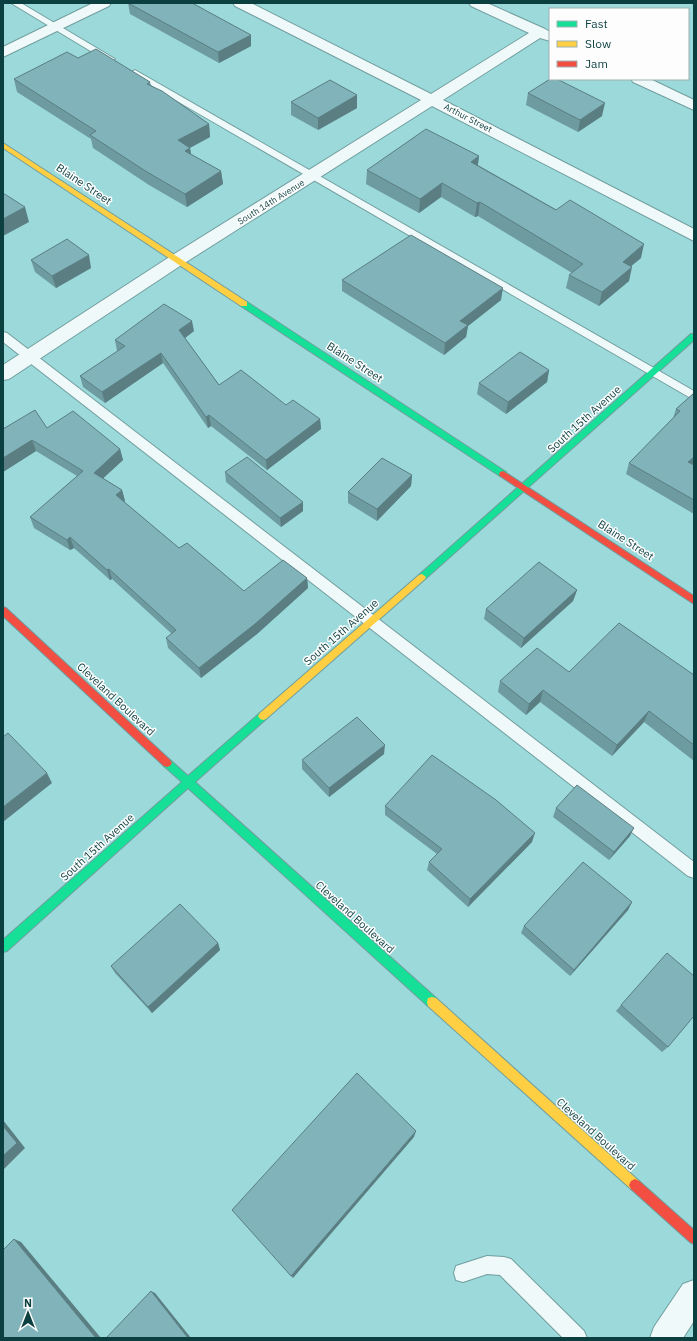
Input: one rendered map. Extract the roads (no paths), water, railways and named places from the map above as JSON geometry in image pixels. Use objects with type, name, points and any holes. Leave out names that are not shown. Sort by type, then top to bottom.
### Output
[{"type":"main road","name":"Blaine Street","points":[[3,145],[694,600]]},
{"type":"main road","name":"South 15th Avenue","points":[[3,947],[187,782],[525,488],[694,336]]},
{"type":"main road","name":"Cleveland Boulevard","points":[[3,611],[187,782],[694,1238]]},
{"type":"street","points":[[3,53],[104,3]]},
{"type":"street","name":"Arthur Street","points":[[240,3],[434,101],[694,236]]},
{"type":"street","points":[[476,3],[545,35]]},
{"type":"street","name":"South 14th Avenue","points":[[3,374],[177,260],[434,101],[545,35]]},
{"type":"street","points":[[640,80],[694,106]]},
{"type":"street","points":[[665,1338],[694,1295]]},
{"type":"lane","points":[[15,3],[694,396]]},
{"type":"lane","points":[[3,336],[694,871]]},
{"type":"lane","points":[[463,1273],[487,1265],[504,1266],[577,1338]]}]
